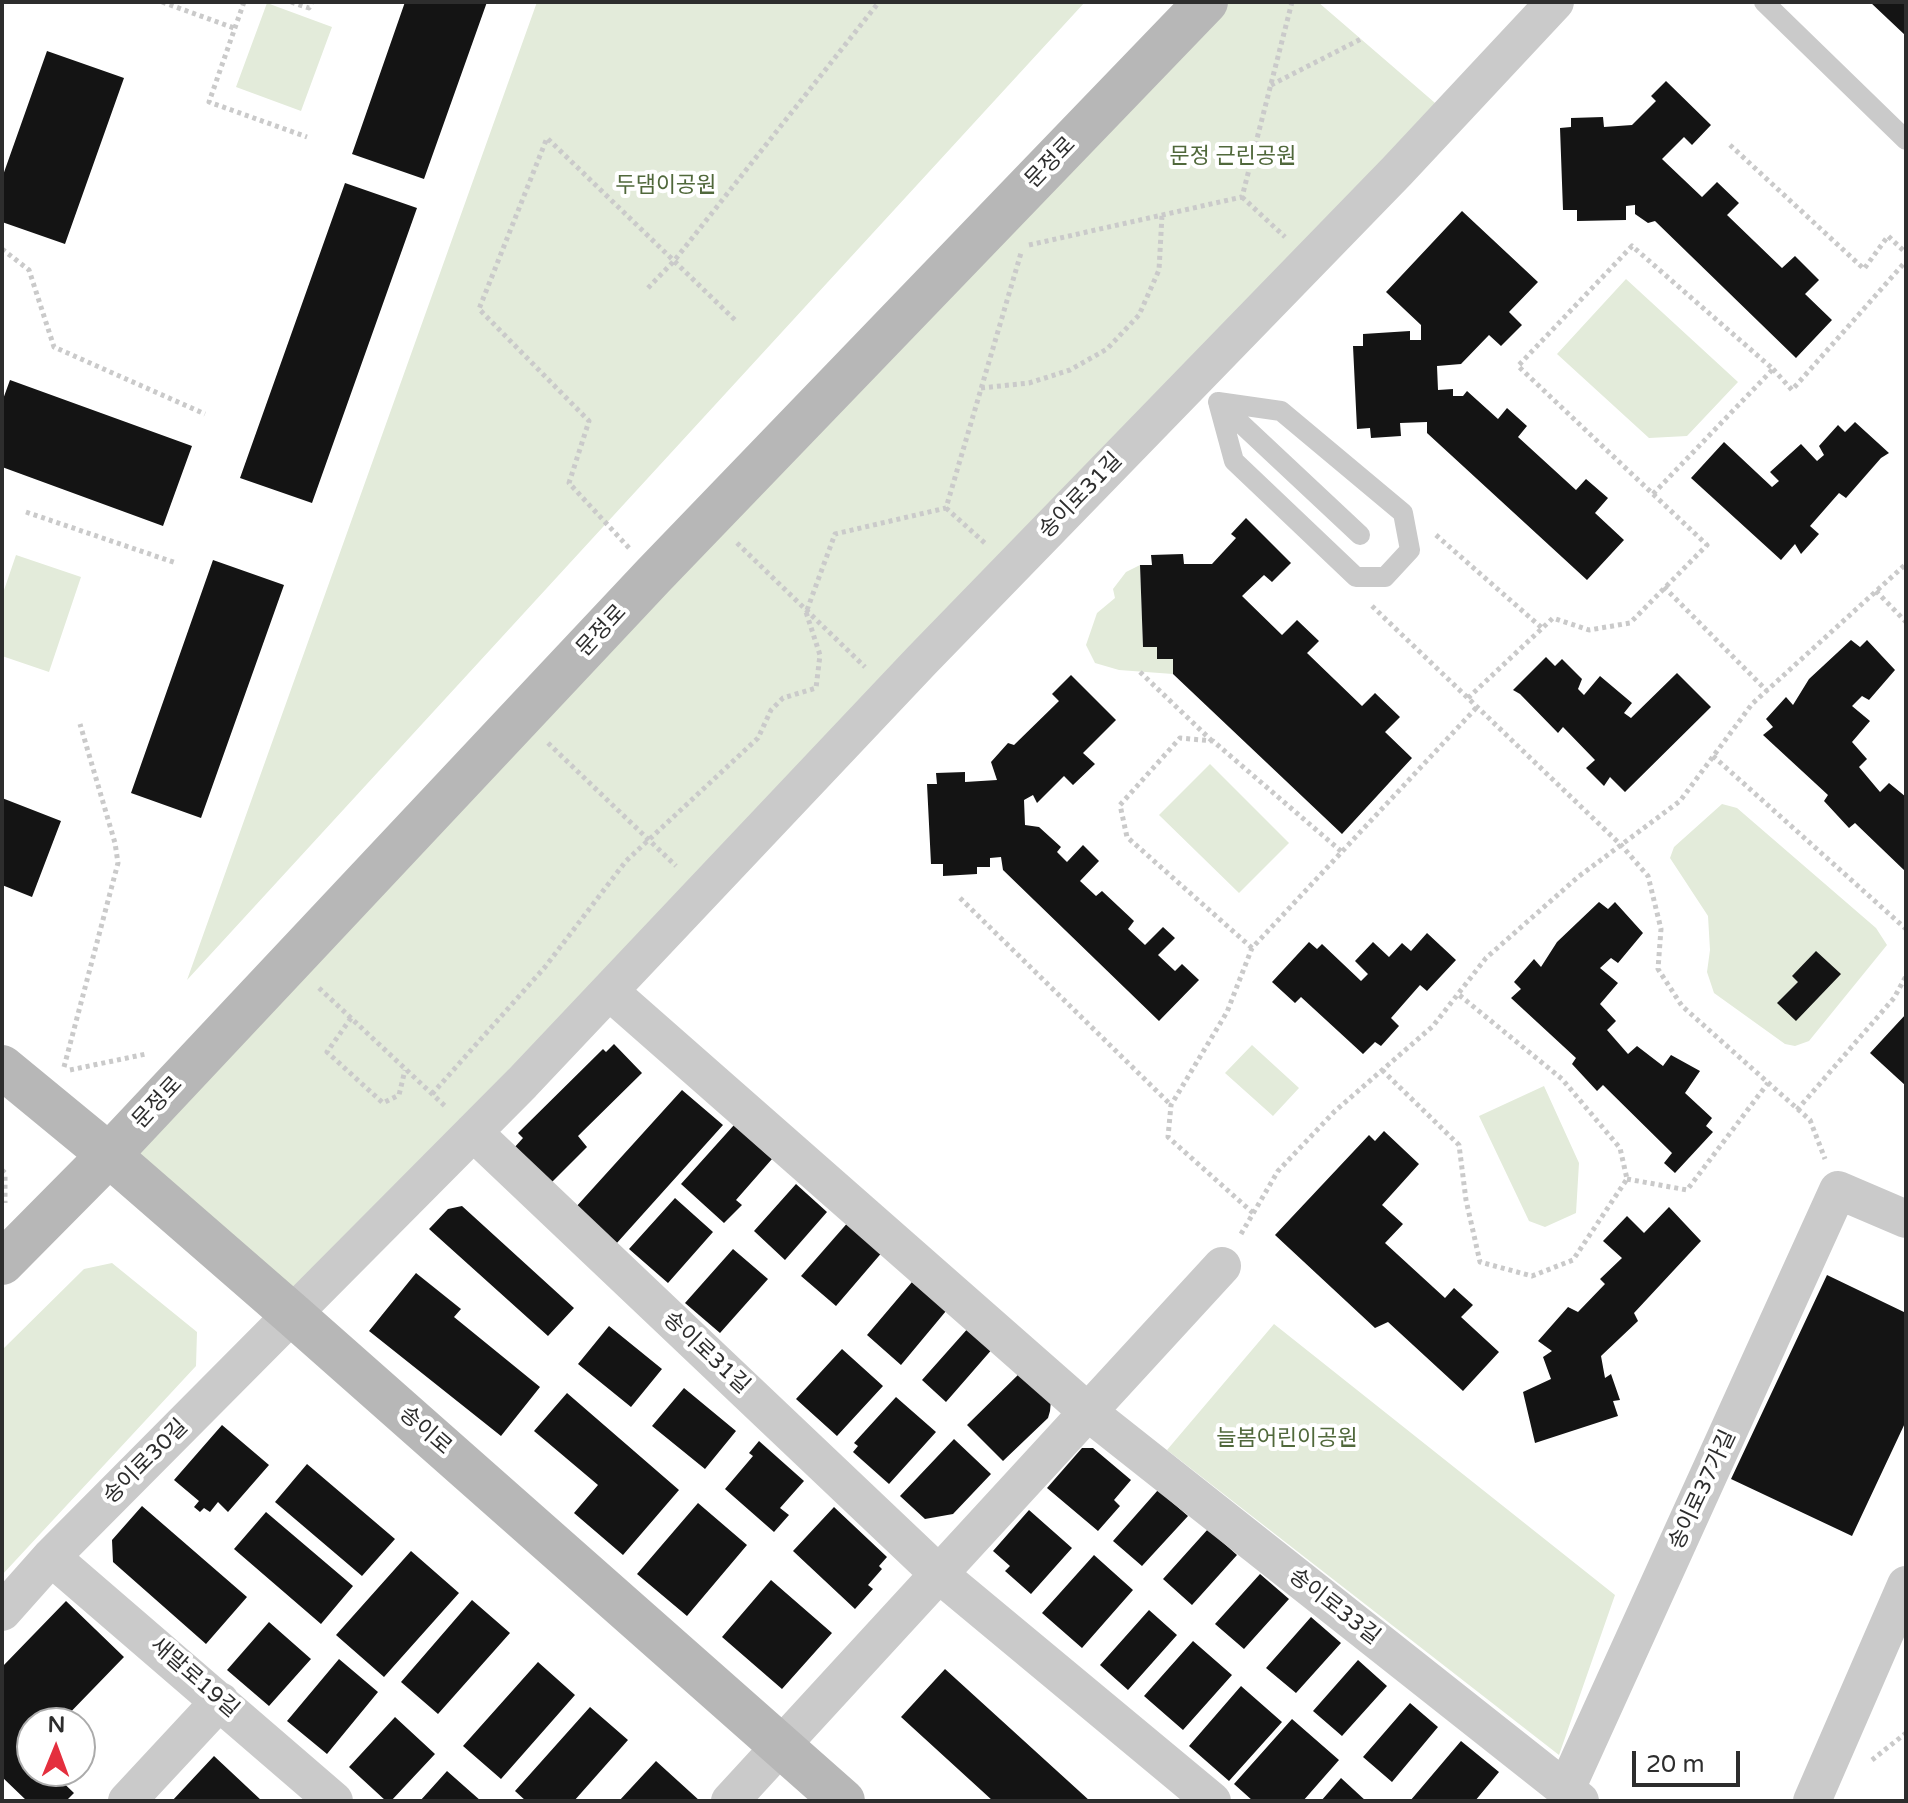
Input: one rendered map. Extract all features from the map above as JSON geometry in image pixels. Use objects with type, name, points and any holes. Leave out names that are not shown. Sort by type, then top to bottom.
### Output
[{"type":"street","name":"문정로","points":[[2,1263],[109,1155],[654,575],[1206,2]]},
{"type":"street","name":"송이로31길","points":[[293,1315],[609,991],[1012,568],[1206,391],[1311,260],[1555,2]]},
{"type":"street","points":[[609,991],[1088,1412]]},
{"type":"street","name":"송이로","points":[[2,1067],[109,1155],[293,1315],[843,1801]]},
{"type":"street","name":"송이로31길","points":[[473,1132],[940,1575]]},
{"type":"street","points":[[1838,1190],[1906,1219]]},
{"type":"street","name":"송이로37가길","points":[[1573,1795],[1838,1190]]},
{"type":"street","points":[[730,1801],[1222,1266]]},
{"type":"street","name":"송이로30길","points":[[2,1612],[51,1557],[293,1315]]},
{"type":"street","name":"송이로33길","points":[[1088,1412],[1573,1795]]},
{"type":"street","name":"새말로19길","points":[[51,1557],[334,1801]]},
{"type":"street","points":[[940,1575],[1212,1801]]},
{"type":"street","points":[[1812,1801],[1906,1585]]},
{"type":"street","points":[[127,1801],[220,1701]]},
{"type":"lane","points":[[1764,2],[1906,140]]},
{"type":"lane","points":[[1206,391],[1281,411],[1403,513],[1410,550],[1385,577],[1356,577],[1234,461],[1206,391]]},
{"type":"lane","points":[[1206,391],[1360,535]]},
{"type":"path","points":[[162,2],[234,28]]},
{"type":"path","points":[[244,2],[209,102],[307,137]]},
{"type":"path","points":[[291,2],[309,8],[312,2]]},
{"type":"path","points":[[648,288],[674,261],[879,2]]},
{"type":"path","points":[[1242,197],[1292,2]]},
{"type":"path","points":[[1270,85],[1361,39]]},
{"type":"path","points":[[654,575],[569,483],[589,421],[479,309],[547,138],[735,320]]},
{"type":"path","points":[[1730,145],[1864,269],[1888,236],[1906,253]]},
{"type":"path","points":[[1242,197],[1311,260]]},
{"type":"path","points":[[946,508],[1023,246],[1242,197]]},
{"type":"path","points":[[981,388],[1029,383],[1070,370],[1107,349],[1139,315],[1159,270],[1162,215]]},
{"type":"path","points":[[1468,698],[1553,618],[1589,630],[1630,623],[1707,545],[1518,366],[1632,246],[1773,369],[1792,390],[1906,261]]},
{"type":"path","points":[[2,249],[29,270],[54,347],[205,414]]},
{"type":"path","points":[[1653,494],[1773,369]]},
{"type":"path","points":[[946,508],[1012,568]]},
{"type":"path","points":[[432,1094],[545,967],[626,861],[758,738],[771,710],[783,698],[816,688],[820,655],[806,609],[835,534],[946,508]]},
{"type":"path","points":[[26,512],[176,563]]},
{"type":"path","points":[[711,517],[892,692]]},
{"type":"path","points":[[1222,1266],[1278,1171],[1335,1111],[1433,1026],[1486,958],[1578,877],[1680,801],[1752,704],[1906,564]]},
{"type":"path","points":[[1664,587],[1767,691]]},
{"type":"path","points":[[1876,591],[1906,622]]},
{"type":"path","points":[[1367,602],[1621,845],[1648,876],[1661,929],[1658,969],[1682,1006],[1810,1120],[1838,1190]]},
{"type":"path","points":[[1140,672],[1213,741],[1342,852]]},
{"type":"path","points":[[1253,1213],[1168,1137],[1171,1105],[1227,1012],[1252,948],[1477,707]]},
{"type":"path","points":[[521,717],[703,892]]},
{"type":"path","points":[[53,1109],[118,863],[80,724]]},
{"type":"path","points":[[1213,741],[1180,738],[1120,805],[1127,837],[1252,948]]},
{"type":"path","points":[[1713,756],[1906,929]]},
{"type":"path","points":[[960,898],[1171,1105]]},
{"type":"path","points":[[290,962],[473,1132]]},
{"type":"path","points":[[1797,1110],[1894,998],[1906,976]]},
{"type":"path","points":[[1382,1070],[1459,1145],[1466,1200],[1480,1262],[1532,1276],[1573,1260],[1627,1179],[1620,1148],[1562,1079],[1458,994]]},
{"type":"path","points":[[351,1018],[327,1052],[383,1103],[399,1095],[405,1069]]},
{"type":"path","points":[[1627,1179],[1687,1190],[1768,1083]]},
{"type":"path","points":[[2,1170],[5,1173],[5,1212]]},
{"type":"green space","name":"두댐이공원","points":[[537,2],[1085,2],[187,980]]},
{"type":"green space","name":"문정 근린공원","points":[[1206,2],[1318,2],[1449,115],[293,1315],[109,1155]]},
{"type":"green space","points":[[267,3],[332,27],[301,111],[236,87]]},
{"type":"green space","points":[[1626,279],[1738,382],[1687,436],[1649,438],[1557,354]]},
{"type":"green space","points":[[16,555],[81,577],[49,672],[2,656],[2,596]]},
{"type":"green space","points":[[1140,565],[1143,647],[1157,647],[1157,659],[1173,659],[1173,674],[1119,670],[1095,663],[1086,645],[1097,613],[1115,598],[1113,589],[1126,572]]},
{"type":"green space","points":[[1210,764],[1289,843],[1239,893],[1159,815]]},
{"type":"green space","points":[[1722,804],[1737,808],[1876,928],[1887,945],[1809,1041],[1795,1046],[1785,1044],[1714,993],[1707,972],[1710,950],[1708,916],[1670,858],[1674,847]]},
{"type":"green space","points":[[1252,1045],[1299,1088],[1273,1116],[1225,1073]]},
{"type":"green space","points":[[1544,1086],[1579,1163],[1576,1213],[1545,1227],[1529,1221],[1479,1116]]},
{"type":"green space","points":[[112,1263],[197,1332],[196,1366],[2,1575],[2,1350],[84,1269]]},
{"type":"green space","name":"늘봄어린이공원","points":[[1274,1324],[1615,1595],[1559,1755],[1167,1450]]},
{"type":"building","points":[[405,2],[487,2],[424,179],[352,154]]},
{"type":"building","points":[[1870,2],[1906,2],[1906,36]]},
{"type":"building","points":[[47,51],[124,78],[65,244],[2,222],[2,178]]},
{"type":"building","points":[[1666,81],[1711,125],[1692,145],[1684,137],[1662,159],[1702,197],[1717,182],[1739,203],[1727,215],[1782,268],[1795,256],[1819,280],[1805,294],[1832,320],[1796,358],[1655,221],[1648,223],[1635,214],[1635,205],[1626,206],[1626,220],[1577,221],[1577,210],[1563,210],[1560,128],[1571,127],[1571,118],[1603,117],[1604,127],[1632,125],[1656,101],[1651,96]]},
{"type":"building","points":[[345,183],[417,208],[312,503],[240,478]]},
{"type":"building","points":[[1462,211],[1538,282],[1509,312],[1522,325],[1501,346],[1489,335],[1461,364],[1437,366],[1438,390],[1453,389],[1453,396],[1463,396],[1467,391],[1498,419],[1507,408],[1527,426],[1518,437],[1576,490],[1586,479],[1608,498],[1595,513],[1624,540],[1587,580],[1427,433],[1427,422],[1400,423],[1401,436],[1371,438],[1370,428],[1357,429],[1353,346],[1363,346],[1363,334],[1410,331],[1410,340],[1421,340],[1421,325],[1386,292]]},
{"type":"building","points":[[10,380],[192,446],[163,526],[2,467],[2,402]]},
{"type":"building","points":[[1855,422],[1889,453],[1846,498],[1839,493],[1810,526],[1819,534],[1801,554],[1795,544],[1781,560],[1691,478],[1724,442],[1772,487],[1779,481],[1770,472],[1801,444],[1817,461],[1824,455],[1819,446],[1838,425],[1845,432]]},
{"type":"building","points":[[1246,518],[1291,563],[1272,582],[1264,575],[1242,596],[1282,635],[1297,620],[1319,641],[1307,653],[1362,706],[1375,693],[1400,717],[1385,732],[1412,758],[1342,834],[1173,674],[1173,659],[1157,659],[1157,647],[1143,647],[1140,565],[1152,565],[1151,555],[1183,554],[1184,564],[1212,564],[1236,538],[1231,534]]},
{"type":"building","points":[[213,560],[284,585],[201,818],[131,793]]},
{"type":"building","points":[[1851,640],[1860,647],[1867,640],[1895,670],[1869,700],[1862,696],[1852,706],[1870,721],[1852,742],[1867,759],[1859,767],[1880,792],[1889,783],[1906,797],[1906,872],[1855,823],[1849,828],[1824,801],[1828,795],[1763,735],[1773,727],[1766,719],[1786,697],[1793,705],[1809,679]]},
{"type":"building","points":[[1546,657],[1555,666],[1562,659],[1582,679],[1578,689],[1584,695],[1600,676],[1632,703],[1624,713],[1631,718],[1677,673],[1711,707],[1625,792],[1610,777],[1604,786],[1586,768],[1595,760],[1563,727],[1558,733],[1513,690]]},
{"type":"building","points":[[1071,675],[1116,720],[1083,753],[1095,764],[1073,785],[1064,776],[1037,803],[1033,795],[1024,800],[1025,825],[1039,827],[1061,847],[1057,852],[1067,862],[1083,845],[1099,861],[1080,881],[1096,896],[1102,891],[1134,921],[1128,929],[1145,945],[1163,927],[1175,938],[1158,955],[1175,971],[1182,964],[1199,980],[1159,1021],[1003,870],[1001,857],[990,858],[990,867],[977,867],[977,874],[943,876],[943,864],[931,864],[927,784],[937,784],[936,773],[965,772],[965,782],[997,780],[991,762],[1008,743],[1014,745],[1059,701],[1052,694]]},
{"type":"building","points":[[2,798],[61,821],[32,897],[2,885]]},
{"type":"building","points":[[1599,902],[1608,909],[1615,902],[1643,933],[1618,963],[1611,958],[1600,968],[1618,983],[1600,1004],[1616,1021],[1607,1030],[1628,1054],[1637,1046],[1663,1066],[1671,1055],[1700,1071],[1685,1093],[1712,1118],[1706,1126],[1713,1132],[1675,1173],[1664,1163],[1672,1153],[1603,1085],[1597,1091],[1572,1064],[1576,1058],[1511,998],[1521,989],[1514,982],[1534,959],[1541,967],[1557,942]]},
{"type":"building","points":[[1427,933],[1456,960],[1427,991],[1420,985],[1391,1018],[1399,1026],[1381,1046],[1375,1042],[1363,1054],[1301,997],[1295,1003],[1272,982],[1309,942],[1317,949],[1322,944],[1361,981],[1368,974],[1355,961],[1373,942],[1389,957],[1402,943],[1411,951]]},
{"type":"building","points":[[1816,951],[1841,974],[1796,1021],[1777,1003],[1798,982],[1792,976]]},
{"type":"building","points":[[1906,1014],[1906,1086],[1870,1053]]},
{"type":"building","points":[[614,1044],[642,1073],[578,1136],[587,1147],[549,1185],[513,1149],[523,1138],[518,1133],[603,1049],[606,1052]]},
{"type":"building","points":[[682,1090],[723,1125],[616,1244],[575,1208]]},
{"type":"building","points":[[734,1125],[772,1159],[736,1200],[742,1205],[724,1223],[681,1184]]},
{"type":"building","points":[[1384,1131],[1419,1164],[1382,1205],[1403,1224],[1385,1243],[1445,1298],[1454,1288],[1473,1305],[1461,1317],[1499,1352],[1463,1391],[1388,1322],[1375,1328],[1275,1235],[1369,1135],[1375,1141]]},
{"type":"building","points":[[796,1184],[827,1212],[785,1260],[754,1231]]},
{"type":"building","points":[[675,1198],[713,1232],[668,1283],[629,1249]]},
{"type":"building","points":[[462,1206],[574,1308],[548,1336],[429,1229],[448,1209]]},
{"type":"building","points":[[1669,1207],[1701,1241],[1634,1313],[1638,1321],[1601,1356],[1605,1378],[1611,1374],[1620,1400],[1613,1401],[1618,1416],[1535,1443],[1523,1392],[1551,1379],[1543,1357],[1552,1351],[1538,1341],[1568,1307],[1578,1312],[1605,1284],[1600,1279],[1622,1258],[1603,1241],[1627,1216],[1644,1233]]},
{"type":"building","points":[[850,1220],[884,1250],[836,1306],[801,1276]]},
{"type":"building","points":[[733,1249],[768,1279],[720,1333],[685,1303]]},
{"type":"building","points":[[416,1273],[461,1309],[454,1317],[540,1387],[501,1436],[369,1331]]},
{"type":"building","points":[[1827,1275],[1906,1313],[1906,1421],[1852,1536],[1731,1479]]},
{"type":"building","points":[[912,1282],[946,1311],[901,1365],[867,1335]]},
{"type":"building","points":[[609,1326],[662,1369],[631,1407],[578,1364]]},
{"type":"building","points":[[970,1326],[994,1347],[946,1402],[922,1380]]},
{"type":"building","points":[[842,1349],[883,1386],[837,1436],[796,1399]]},
{"type":"building","points":[[1022,1371],[1051,1400],[1050,1411],[1048,1418],[1003,1461],[967,1425]]},
{"type":"building","points":[[684,1388],[736,1431],[705,1469],[652,1426]]},
{"type":"building","points":[[567,1393],[679,1490],[623,1555],[574,1513],[598,1485],[534,1431]]},
{"type":"building","points":[[896,1397],[936,1432],[889,1484],[853,1452],[858,1446],[854,1443]]},
{"type":"building","points":[[222,1425],[269,1465],[228,1512],[218,1502],[210,1512],[204,1508],[200,1512],[194,1507],[199,1501],[174,1480]]},
{"type":"building","points":[[954,1439],[991,1474],[953,1514],[925,1519],[900,1496]]},
{"type":"building","points":[[759,1441],[804,1481],[780,1508],[789,1515],[774,1532],[725,1489],[753,1456],[749,1453]]},
{"type":"building","points":[[1082,1448],[1093,1448],[1131,1480],[1114,1500],[1120,1506],[1098,1531],[1047,1488]]},
{"type":"building","points":[[307,1464],[395,1539],[362,1576],[275,1502]]},
{"type":"building","points":[[1158,1490],[1188,1516],[1142,1566],[1113,1541]]},
{"type":"building","points":[[698,1503],[747,1545],[687,1616],[637,1574]]},
{"type":"building","points":[[142,1506],[247,1597],[206,1644],[113,1562],[112,1540]]},
{"type":"building","points":[[834,1507],[887,1557],[879,1566],[882,1569],[868,1585],[873,1589],[855,1609],[793,1551]]},
{"type":"building","points":[[1029,1510],[1072,1548],[1031,1594],[1005,1571],[1010,1566],[993,1551]]},
{"type":"building","points":[[266,1512],[353,1586],[321,1624],[234,1549]]},
{"type":"building","points":[[1208,1529],[1237,1555],[1192,1605],[1163,1579]]},
{"type":"building","points":[[411,1551],[459,1593],[384,1677],[336,1635]]},
{"type":"building","points":[[1094,1555],[1133,1590],[1082,1648],[1042,1613]]},
{"type":"building","points":[[1260,1574],[1289,1599],[1244,1649],[1215,1624]]},
{"type":"building","points":[[771,1580],[832,1633],[782,1689],[722,1637]]},
{"type":"building","points":[[472,1600],[510,1633],[438,1714],[401,1682]]},
{"type":"building","points":[[66,1601],[124,1657],[76,1707],[16,1707],[16,1787],[68,1787],[74,1793],[66,1801],[27,1801],[2,1777],[2,1667]]},
{"type":"building","points":[[1149,1610],[1177,1635],[1128,1690],[1100,1665]]},
{"type":"building","points":[[1311,1617],[1341,1643],[1296,1693],[1266,1668]]},
{"type":"building","points":[[269,1622],[311,1659],[269,1706],[227,1670]]},
{"type":"building","points":[[1193,1641],[1232,1675],[1183,1730],[1144,1696]]},
{"type":"building","points":[[339,1659],[378,1692],[327,1754],[287,1721]]},
{"type":"building","points":[[1358,1660],[1387,1686],[1342,1736],[1313,1711]]},
{"type":"building","points":[[538,1662],[575,1695],[501,1779],[463,1746]]},
{"type":"building","points":[[945,1669],[1090,1801],[993,1801],[901,1717]]},
{"type":"building","points":[[1241,1686],[1282,1722],[1229,1781],[1189,1746]]},
{"type":"building","points":[[1410,1703],[1438,1727],[1392,1782],[1363,1757]]},
{"type":"building","points":[[590,1707],[628,1740],[574,1801],[526,1801],[515,1791]]},
{"type":"building","points":[[395,1717],[435,1754],[391,1801],[386,1801],[349,1767]]},
{"type":"building","points":[[1292,1719],[1339,1760],[1303,1801],[1253,1801],[1234,1784]]},
{"type":"building","points":[[1461,1741],[1499,1772],[1475,1801],[1410,1801]]},
{"type":"building","points":[[214,1756],[262,1801],[172,1801]]},
{"type":"building","points":[[656,1761],[700,1801],[619,1801]]},
{"type":"building","points":[[447,1771],[481,1801],[420,1801]]},
{"type":"building","points":[[1341,1778],[1366,1801],[1321,1801]]}]
